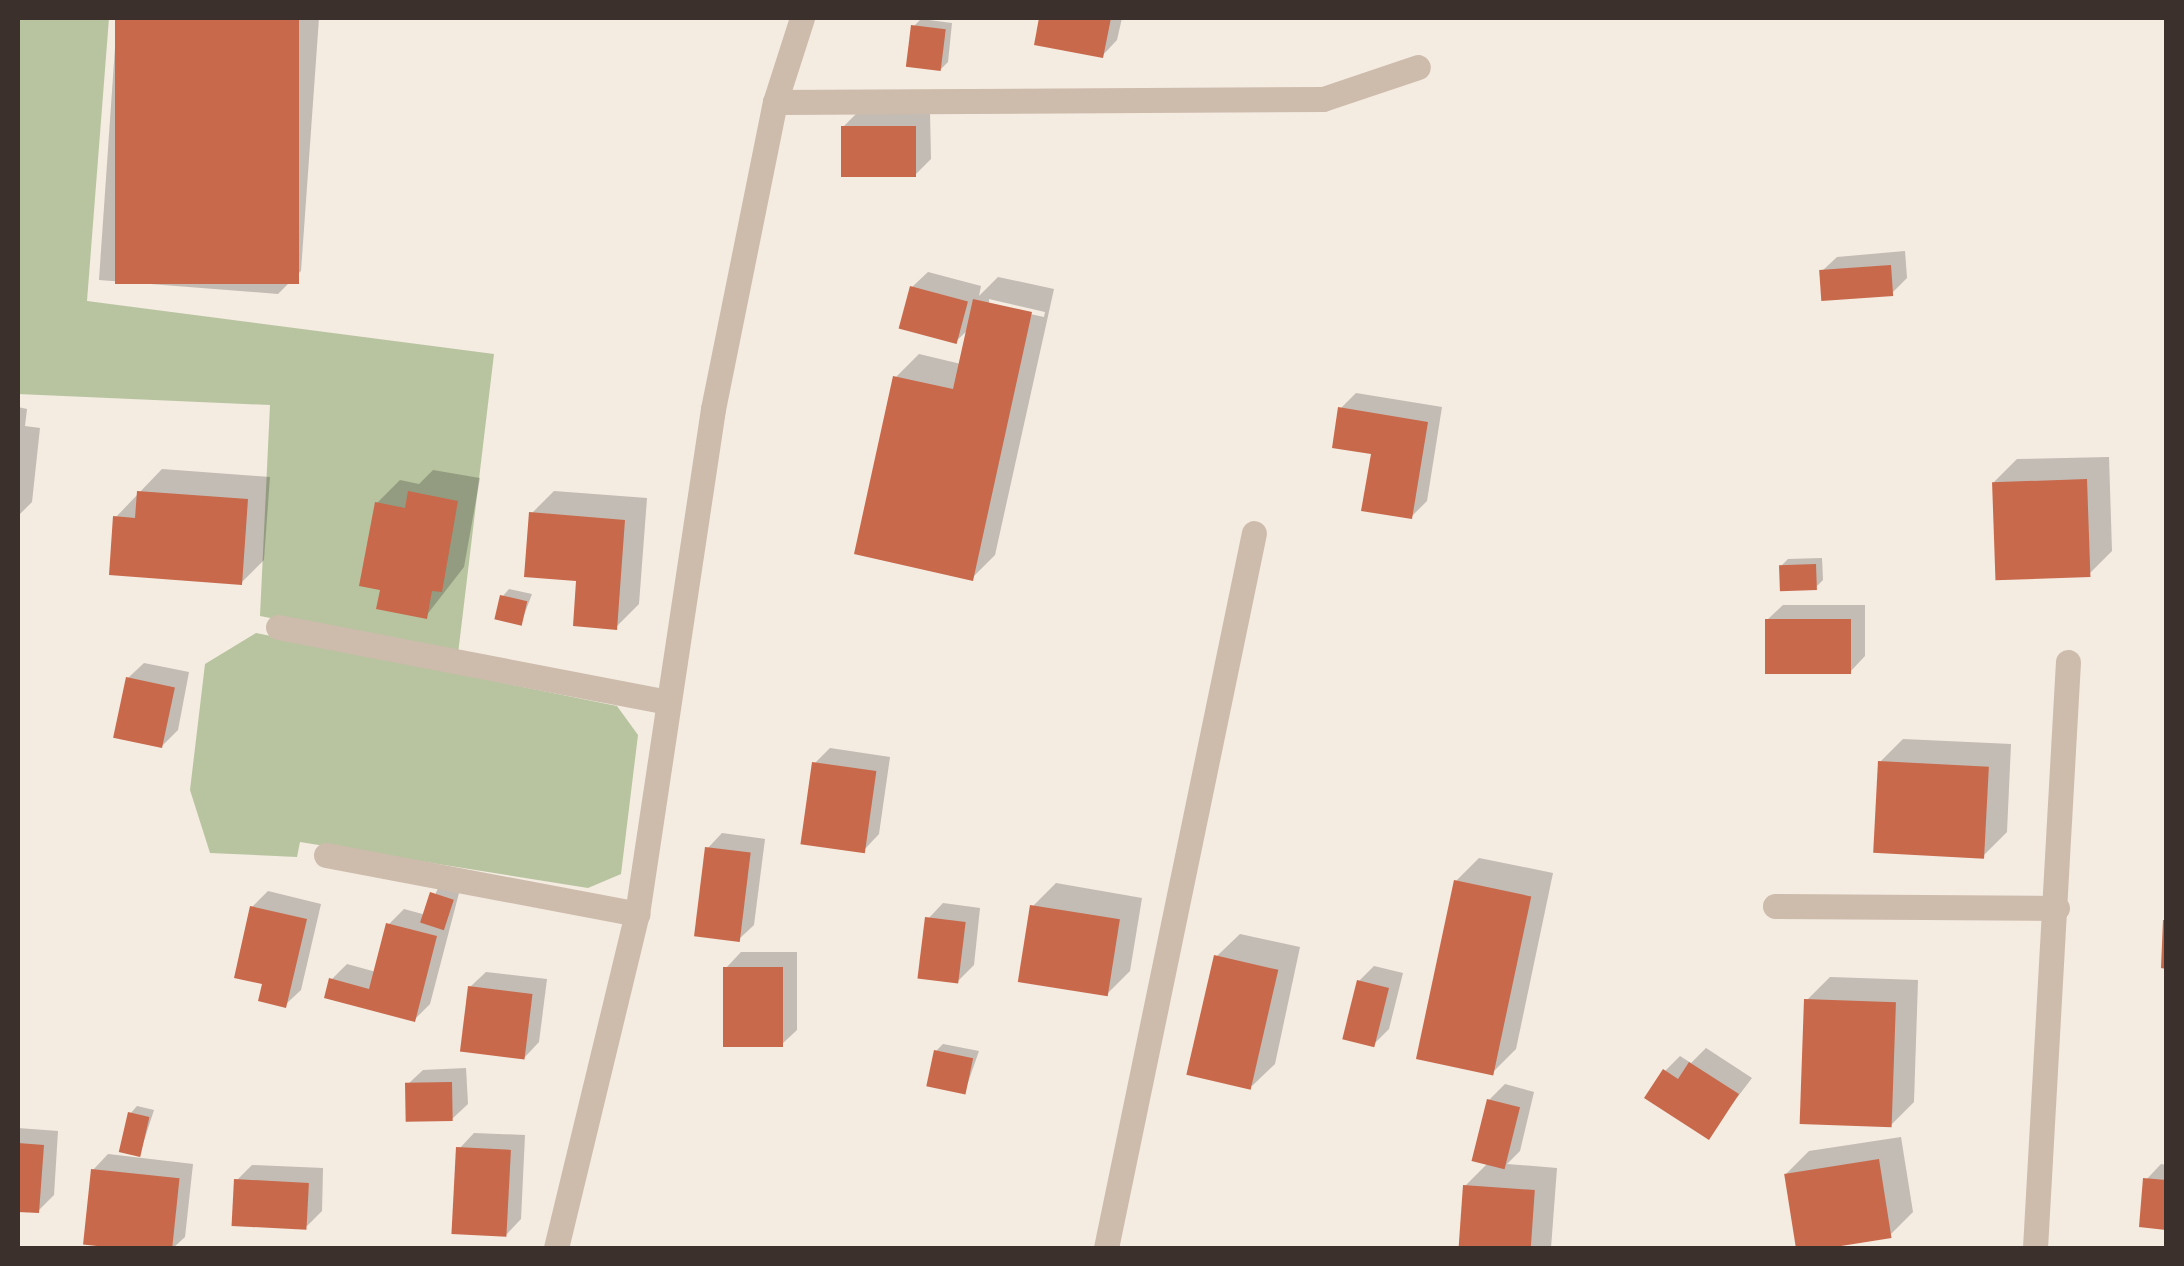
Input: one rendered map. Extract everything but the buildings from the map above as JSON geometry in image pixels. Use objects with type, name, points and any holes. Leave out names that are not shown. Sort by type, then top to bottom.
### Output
[{"type":"street","points":[[556,1248],[637,914],[664,701],[713,409],[775,102],[802,18]]},
{"type":"street","points":[[775,102],[1323,99],[1418,67]]},
{"type":"street","points":[[1106,1248],[1254,533]]},
{"type":"street","points":[[278,627],[664,701]]},
{"type":"street","points":[[2034,1248],[2057,908],[2068,662]]},
{"type":"street","points":[[326,855],[637,914]]},
{"type":"street","points":[[1775,906],[2057,908]]},
{"type":"green space","points":[[18,18],[109,18],[87,301],[494,354],[458,654],[260,616],[270,405],[18,394]]},
{"type":"green space","points":[[256,633],[617,706],[638,735],[621,874],[588,888],[300,842],[297,857],[210,853],[190,790],[205,664]]}]
